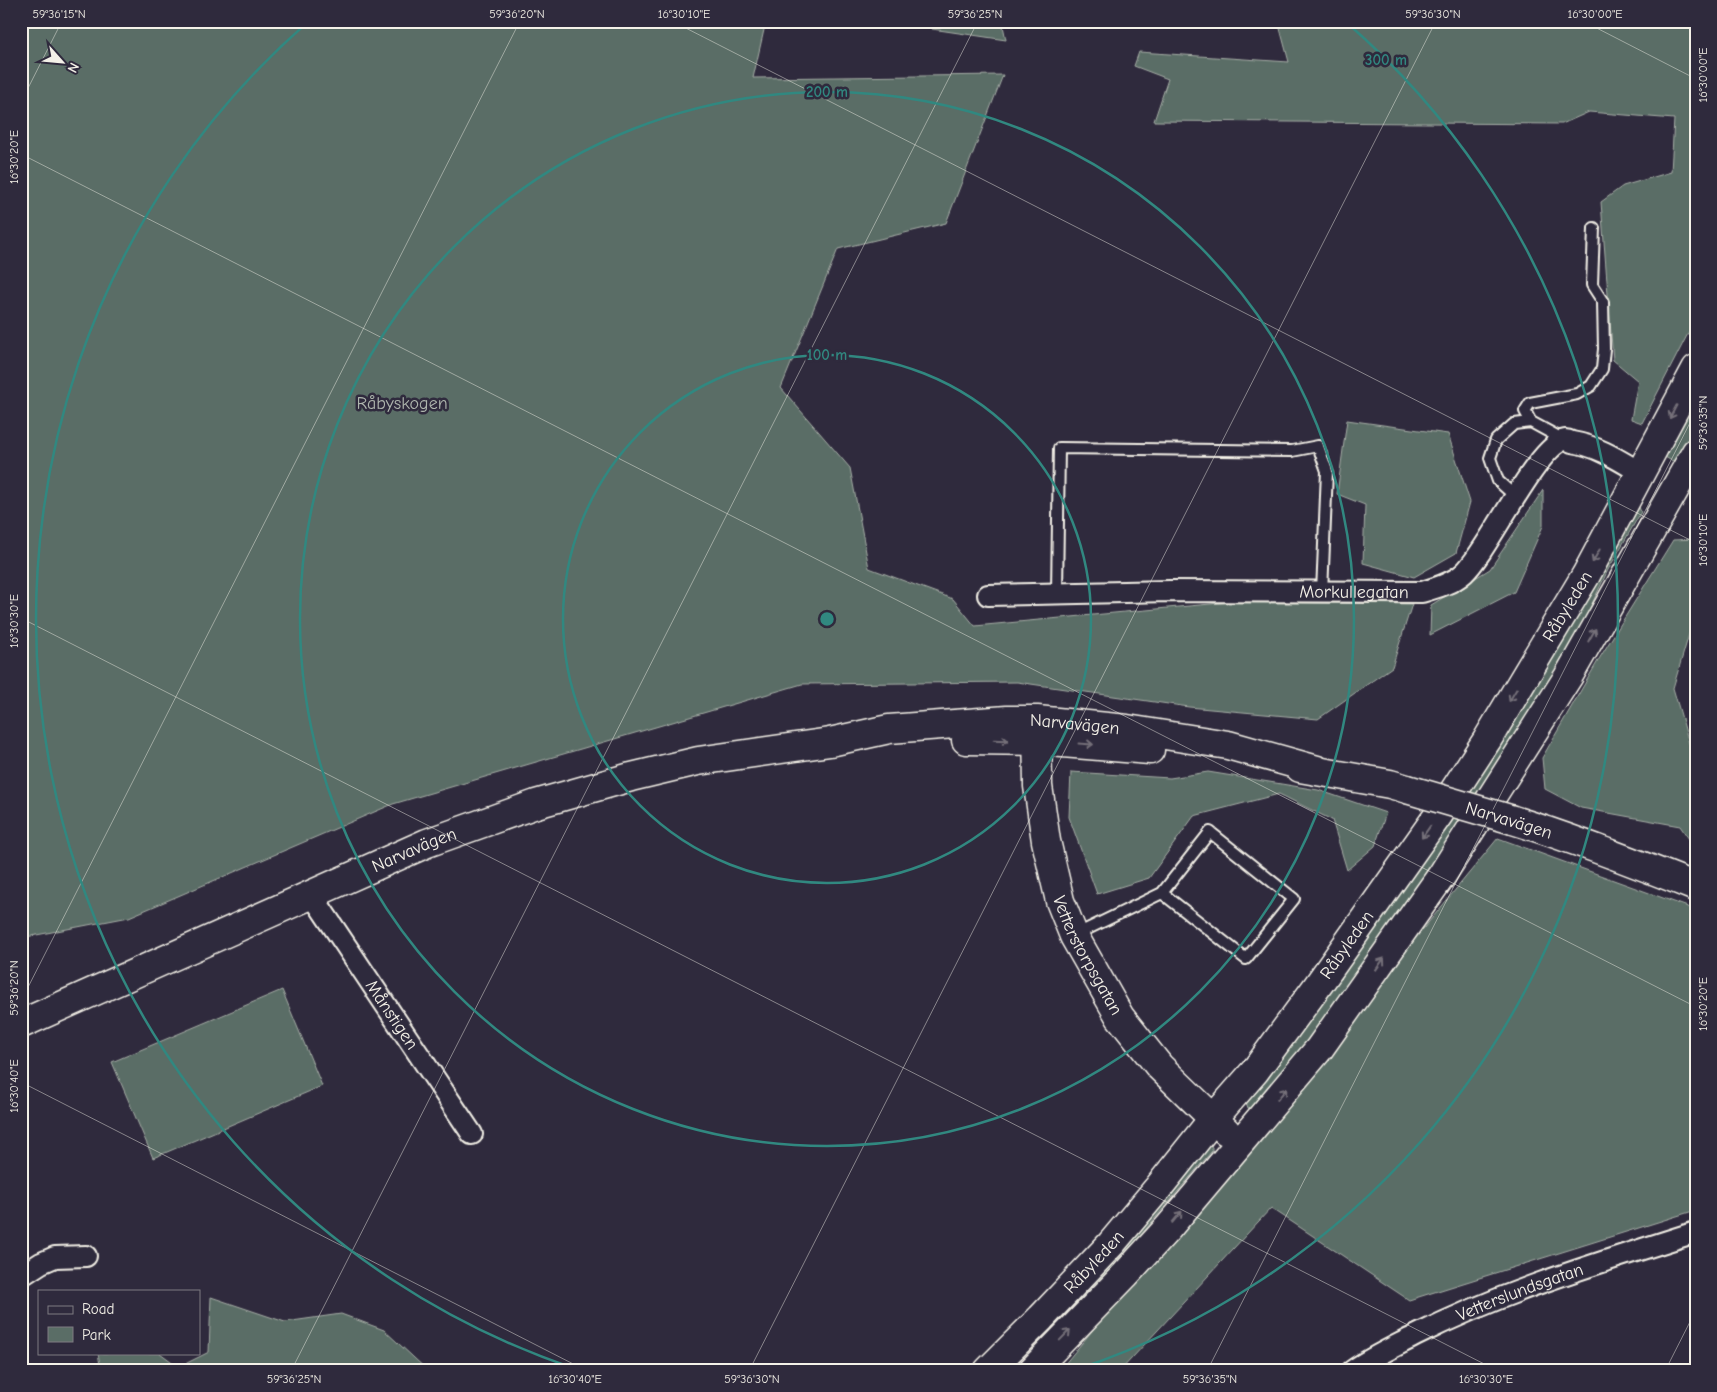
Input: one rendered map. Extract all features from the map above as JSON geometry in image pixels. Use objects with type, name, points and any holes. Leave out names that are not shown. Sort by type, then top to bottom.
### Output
[{"type":"main road","name":"Råbyleden","points":[[988,1371],[1111,1244],[1212,1119],[1255,1071],[1439,814],[1487,740],[1581,583],[1696,369]]},
{"type":"main road","name":"Råbyleden","points":[[1032,1371],[1131,1268],[1241,1143],[1319,1049],[1442,876],[1568,677],[1696,452]]},
{"type":"main road","points":[[1641,473],[1674,490]]},
{"type":"main road","name":"Vetterstorpsgatan","points":[[1037,730],[1038,786],[1046,841],[1060,901],[1074,936],[1120,1017],[1159,1066],[1212,1119],[1241,1143]]},
{"type":"main road","name":"Narvavägen","points":[[21,1024],[427,843],[536,804],[698,761],[830,742],[891,745],[981,740],[1037,730],[1124,747],[1317,770],[1390,784],[1543,829],[1618,856],[1696,888]]},
{"type":"street","points":[[1565,440],[1604,451],[1641,473]]},
{"type":"street","name":"Morkullegatan","points":[[988,595],[1170,591],[1422,592],[1442,586],[1464,573],[1539,461],[1551,448],[1565,440]]},
{"type":"street","name":"Månstigen","points":[[312,894],[472,1134]]},
{"type":"street","name":"Vetterslundsgatan","points":[[1352,1371],[1365,1362],[1433,1327],[1500,1297],[1550,1278],[1696,1232]]},
{"type":"street","points":[[21,1276],[41,1263],[55,1257],[86,1256]]},
{"type":"lane","points":[[1565,440],[1531,422],[1524,411],[1530,403],[1577,394],[1591,386],[1602,369],[1604,342],[1603,302],[1592,285],[1594,228]]},
{"type":"lane","points":[[1516,496],[1498,481],[1490,458],[1496,440],[1514,424],[1531,422]]},
{"type":"lane","points":[[1057,593],[1059,448],[1292,451],[1318,446],[1328,471],[1322,593]]},
{"type":"lane","points":[[1074,936],[1162,893],[1210,832],[1294,899],[1246,959],[1162,893]]},
{"type":"green space","name":"Råbyskogen","points":[[21,21],[766,21],[753,78],[1003,75],[946,223],[838,249],[781,388],[850,468],[869,568],[953,599],[975,626],[1232,602],[1412,604],[1392,667],[1318,719],[1189,707],[1017,682],[802,684],[393,804],[129,917],[21,938]]},
{"type":"green space","points":[[933,21],[1002,21],[1006,40],[932,29]]},
{"type":"green space","points":[[1278,21],[1696,21],[1696,318],[1642,423],[1631,419],[1638,381],[1613,360],[1601,202],[1623,186],[1671,172],[1674,119],[1589,112],[1562,124],[1154,121],[1168,79],[1134,66],[1139,52],[1289,62]]},
{"type":"green space","points":[[1696,393],[1696,429],[1681,457],[1672,461],[1665,457],[1666,449]]},
{"type":"green space","points":[[1347,420],[1448,434],[1470,502],[1456,553],[1414,577],[1363,563],[1365,505],[1337,494]]},
{"type":"green space","points":[[1543,490],[1543,526],[1514,592],[1430,635],[1431,605],[1490,569]]},
{"type":"green space","points":[[1633,507],[1639,507],[1641,512],[1608,570],[1568,654],[1465,822],[1299,1056],[1253,1109],[1248,1108],[1246,1102]]},
{"type":"green space","points":[[1696,539],[1696,611],[1673,688],[1696,767],[1696,849],[1680,826],[1581,808],[1545,789],[1542,758],[1599,659],[1673,540]]},
{"type":"green space","points":[[1071,772],[1170,778],[1208,772],[1318,790],[1386,813],[1375,846],[1347,870],[1332,820],[1279,794],[1194,816],[1149,878],[1097,894],[1069,817]]},
{"type":"green space","points":[[1498,838],[1696,910],[1696,1210],[1409,1300],[1271,1208],[1120,1371],[1059,1371]]},
{"type":"green space","points":[[282,990],[322,1086],[153,1158],[112,1062]]},
{"type":"green space","points":[[1210,1146],[1212,1151],[1140,1236],[1117,1269],[1036,1353],[1035,1348],[1049,1327],[1156,1210]]},
{"type":"green space","points":[[211,1297],[285,1322],[341,1314],[384,1330],[428,1371],[92,1371],[100,1365],[98,1354],[161,1354],[179,1367],[209,1352]]}]
